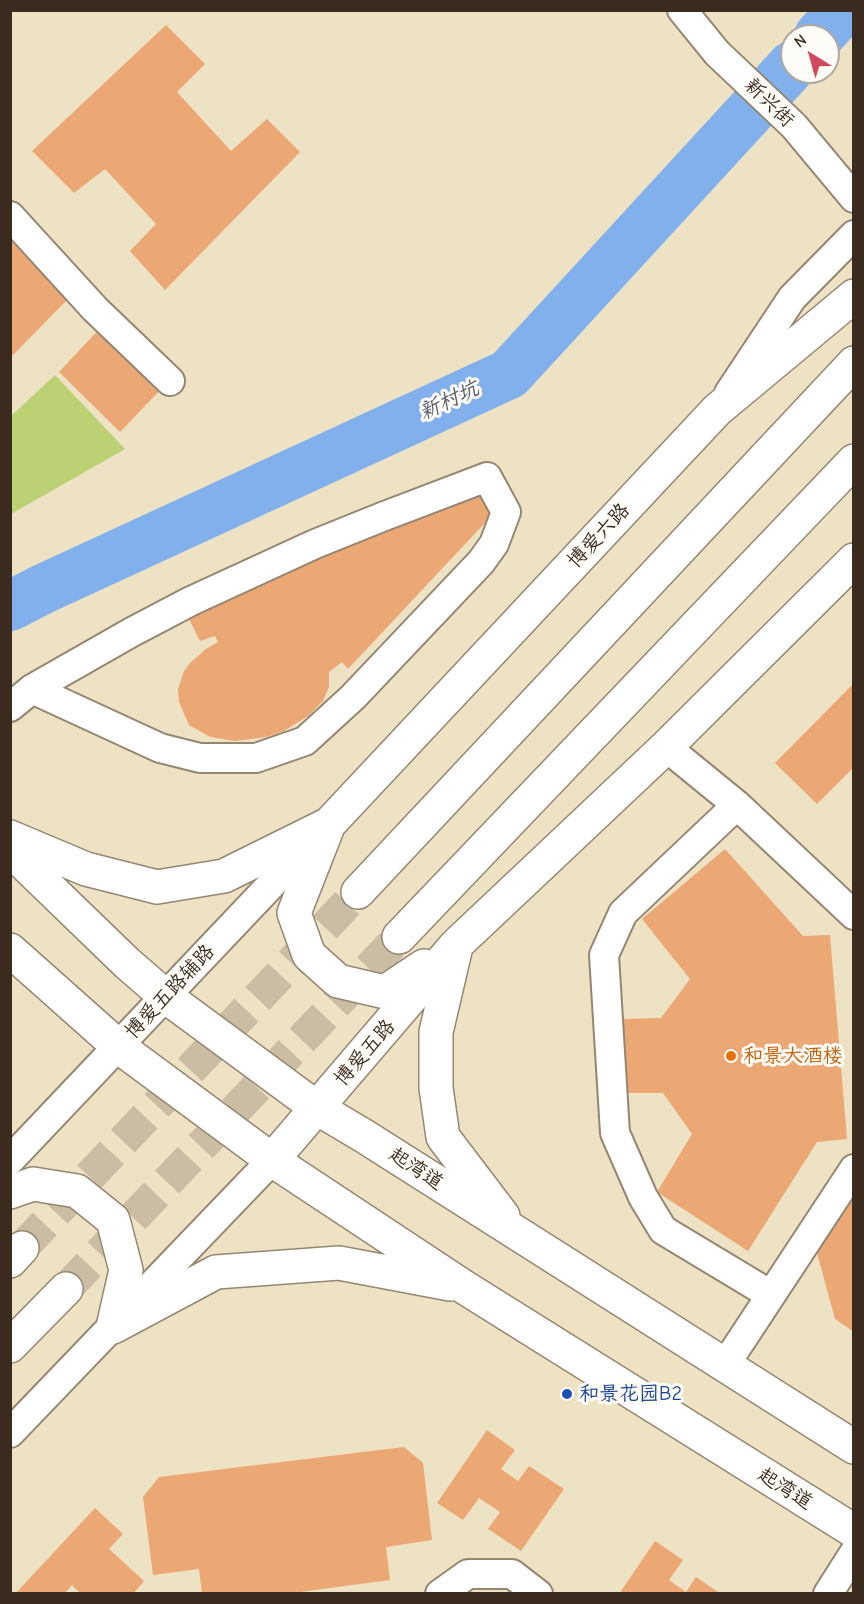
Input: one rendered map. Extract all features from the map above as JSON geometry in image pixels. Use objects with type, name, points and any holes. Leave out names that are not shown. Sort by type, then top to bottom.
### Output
[{"type":"main road","points":[[717,410],[854,296]]},
{"type":"main road","points":[[358,892],[854,363]]},
{"type":"main road","name":"博爱六路","points":[[329,824],[717,410]]},
{"type":"main road","points":[[399,937],[854,461]]},
{"type":"main road","points":[[329,824],[294,913],[309,955],[338,981],[386,992],[456,945],[666,747],[854,560]]},
{"type":"main road","points":[[10,837],[86,869],[157,888],[224,876],[329,824]]},
{"type":"main road","name":"起湾道","points":[[10,850],[127,963],[165,996],[317,1108],[854,1447]]},
{"type":"main road","points":[[456,945],[436,1032],[436,1088],[443,1137],[517,1234]]},
{"type":"main road","name":"博爱五路","points":[[272,1160],[456,945]]},
{"type":"main road","name":"起湾道","points":[[10,951],[119,1047],[272,1160],[464,1287],[854,1532]]},
{"type":"main road","points":[[10,1192],[33,1184],[77,1191],[113,1220],[126,1270],[113,1327]]},
{"type":"main road","points":[[113,1327],[216,1272],[339,1263],[464,1287]]},
{"type":"main road","points":[[10,1346],[66,1288]]},
{"type":"street","name":"新兴街","points":[[682,10],[717,53],[794,126],[854,198]]},
{"type":"street","points":[[10,216],[95,309],[170,381]]},
{"type":"street","name":"博爱六路","points":[[717,410],[792,298],[854,235]]},
{"type":"street","points":[[487,477],[506,512],[494,543],[481,562],[353,697],[305,741],[256,758],[200,758],[160,748],[21,698],[132,632],[191,602],[315,544],[487,477]]},
{"type":"street","points":[[666,747],[737,805],[854,915]]},
{"type":"street","points":[[737,805],[623,914],[604,955],[615,1133],[642,1197],[663,1230],[771,1295]]},
{"type":"street","name":"博爱五路辅路","points":[[10,1160],[329,824]]},
{"type":"street","points":[[10,1433],[272,1160]]},
{"type":"street","points":[[725,1365],[854,1169]]},
{"type":"street","points":[[828,1593],[854,1553]]},
{"type":"street","points":[[440,1593],[468,1574],[512,1574],[538,1593]]},
{"type":"green space","points":[[55,375],[125,449],[11,514],[11,416]]},
{"type":"building","points":[[166,25],[205,64],[177,92],[231,151],[267,119],[300,152],[165,290],[130,251],[156,224],[105,169],[74,193],[32,151]]},
{"type":"building","points":[[10,240],[67,300],[10,358]]},
{"type":"building","points":[[103,325],[164,386],[120,432],[59,372]]},
{"type":"building","points":[[484,485],[497,510],[348,669],[342,662],[329,672],[329,687],[323,701],[308,716],[284,731],[267,737],[235,741],[210,737],[189,725],[179,702],[178,689],[184,671],[206,649],[218,642],[215,636],[200,641],[186,613]]},
{"type":"building","points":[[854,683],[854,767],[817,804],[775,763]]},
{"type":"building","name":"和景大酒楼","points":[[725,849],[803,936],[830,935],[847,1139],[817,1142],[748,1251],[657,1192],[692,1134],[663,1093],[623,1093],[622,1019],[661,1018],[690,979],[642,919]]},
{"type":"building","points":[[854,1198],[854,1332],[835,1319],[817,1253]]},
{"type":"building","points":[[487,1430],[515,1450],[501,1469],[518,1481],[529,1466],[564,1489],[521,1551],[488,1529],[500,1512],[479,1498],[463,1520],[437,1503]]},
{"type":"building","points":[[404,1447],[423,1463],[432,1540],[386,1547],[390,1580],[285,1594],[202,1594],[199,1569],[153,1575],[143,1497],[159,1477]]},
{"type":"building","points":[[95,1508],[123,1534],[109,1549],[144,1581],[133,1594],[81,1594],[72,1585],[64,1594],[15,1594]]},
{"type":"building","points":[[655,1541],[683,1560],[669,1580],[686,1592],[696,1577],[721,1594],[619,1594]]},
{"type":"waterway","name":"新村坑","points":[[830,24],[843,10]]},
{"type":"waterway","name":"新村坑","points":[[10,606],[509,374],[780,79]]},
{"type":"tunnel","points":[[22,1248],[358,892]]},
{"type":"tunnel","points":[[66,1289],[399,937]]},
{"type":"place","name":"和景大酒楼","points":[[731,1056]]},
{"type":"place","name":"和景花园B2","points":[[567,1394]]}]
